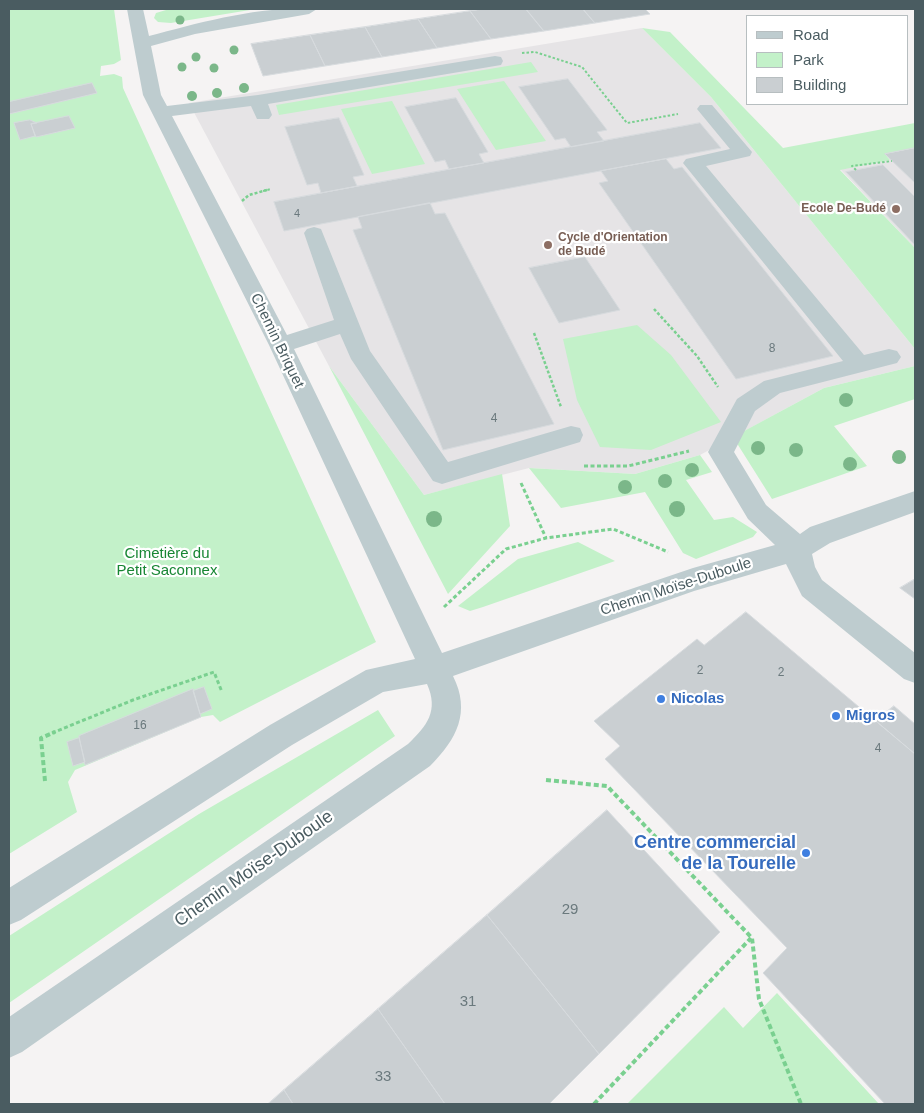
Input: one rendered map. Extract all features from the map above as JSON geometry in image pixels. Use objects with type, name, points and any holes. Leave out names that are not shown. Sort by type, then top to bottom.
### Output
[{"type":"street","name":"Chemin Briquet","points":[[135,9],[152,95],[281,345],[434,669]]},
{"type":"street","points":[[142,43],[193,29],[309,9]]},
{"type":"street","points":[[161,112],[260,108],[495,61]]},
{"type":"street","points":[[706,109],[743,152],[693,163],[859,365]]},
{"type":"street","points":[[314,233],[359,353],[442,474],[571,435]]},
{"type":"street","points":[[281,345],[347,324]]},
{"type":"street","points":[[889,357],[772,388],[746,405],[721,452],[757,512],[798,549],[801,569],[812,588],[915,670]]},
{"type":"street","name":"Chemin Moïse-Duboule","points":[[9,908],[281,735],[377,680],[434,669],[693,580],[798,549],[820,535],[915,501]]},
{"type":"street","name":"Chemin Moïse-Duboule","points":[[9,1039],[419,754],[438,737],[449,709],[445,690],[434,669]]},
{"type":"path","points":[[495,61],[508,56],[535,52],[582,67],[626,123],[706,109]]},
{"type":"path","points":[[856,170],[852,166],[892,161]]},
{"type":"path","points":[[236,202],[247,199],[249,195],[271,190]]},
{"type":"path","points":[[654,309],[697,356],[716,386],[746,405]]},
{"type":"path","points":[[534,333],[571,435]]},
{"type":"path","points":[[577,466],[628,466],[697,448],[721,452]]},
{"type":"path","points":[[518,477],[546,538]]},
{"type":"path","points":[[444,607],[506,549],[546,538],[613,529],[657,546],[672,555]]},
{"type":"path","points":[[45,781],[40,738],[133,700],[214,672],[222,692]]},
{"type":"path","points":[[546,780],[607,786],[752,938],[759,999],[801,1104]]},
{"type":"path","points":[[594,1104],[752,938]]},
{"type":"shaded area","name":"Cycle d'Orientation de Budé","points":[[642,28],[711,97],[915,349],[915,366],[824,388],[700,455],[635,474],[529,468],[424,495],[329,366],[189,103]]},
{"type":"shaded area","name":"Ecole De-Budé","points":[[915,148],[915,248],[840,169],[890,160],[885,154]]},
{"type":"green space","name":"Cimetière du Petit Saconnex","points":[[9,9],[114,9],[121,60],[114,64],[101,66],[100,76],[114,74],[122,77],[123,88],[376,642],[220,722],[213,715],[201,717],[75,770],[68,782],[77,812],[9,854]]},
{"type":"green space","points":[[256,9],[171,23],[158,22],[154,18],[156,13],[166,10]]},
{"type":"green space","points":[[642,28],[670,32],[783,148],[915,123],[915,148],[885,154],[890,160],[840,170],[915,248],[915,349],[711,97]]},
{"type":"green space","points":[[531,62],[538,72],[279,115],[276,105]]},
{"type":"green space","points":[[504,81],[546,141],[496,150],[457,89]]},
{"type":"green space","points":[[392,101],[425,164],[372,174],[341,109]]},
{"type":"green space","points":[[637,325],[671,355],[721,422],[651,450],[600,447],[577,400],[563,339]]},
{"type":"green space","points":[[329,366],[424,495],[502,474],[510,526],[448,594]]},
{"type":"green space","points":[[915,366],[915,399],[834,426],[867,466],[772,499],[733,437],[824,388]]},
{"type":"green space","points":[[700,455],[712,472],[686,480],[714,520],[733,517],[757,532],[753,537],[696,559],[683,553],[645,492],[561,508],[529,468],[635,474]]},
{"type":"green space","points":[[578,542],[615,561],[470,611],[458,606],[518,559]]},
{"type":"green space","points":[[378,710],[395,736],[9,1003],[9,936],[199,814]]},
{"type":"green space","points":[[777,993],[879,1104],[627,1104],[724,1007],[743,1028]]},
{"type":"building","points":[[526,9],[544,31],[491,39],[470,11]]},
{"type":"building","points":[[526,9],[583,9],[595,23],[544,31]]},
{"type":"building","points":[[583,9],[645,9],[650,14],[595,23]]},
{"type":"building","points":[[470,11],[491,39],[437,48],[418,19]]},
{"type":"building","points":[[418,19],[437,48],[382,57],[365,27]]},
{"type":"building","points":[[365,27],[382,57],[325,66],[310,35]]},
{"type":"building","points":[[310,35],[325,66],[263,76],[251,44]]},
{"type":"building","points":[[568,79],[607,130],[597,132],[604,141],[571,147],[565,138],[555,140],[519,87]]},
{"type":"building","points":[[92,83],[97,93],[9,114],[9,102]]},
{"type":"building","points":[[456,98],[488,152],[479,154],[484,163],[449,169],[445,160],[435,162],[405,107]]},
{"type":"building","points":[[69,116],[75,128],[36,137],[31,124]]},
{"type":"building","points":[[339,118],[364,175],[353,177],[357,186],[321,193],[318,183],[307,185],[285,127]]},
{"type":"building","points":[[30,120],[37,123],[31,124],[35,136],[20,140],[14,123]]},
{"type":"building","points":[[700,123],[721,148],[284,231],[274,202]]},
{"type":"building","points":[[915,148],[915,183],[885,154]]},
{"type":"building","points":[[666,159],[674,169],[682,167],[833,356],[736,379],[599,183],[608,181],[601,171]]},
{"type":"building","name":"Ecole De-Budé","points":[[883,165],[915,197],[915,245],[846,172]]},
{"type":"building","points":[[430,203],[435,214],[445,213],[554,424],[443,450],[353,230],[362,228],[358,217]]},
{"type":"building","points":[[585,257],[620,310],[559,323],[529,268]]},
{"type":"building","points":[[915,579],[915,599],[900,588]]},
{"type":"building","name":"Centre commercial de la Tourelle","points":[[746,612],[915,754],[915,1104],[885,1104],[763,973],[787,948],[605,759],[620,746],[594,721],[697,639],[704,645]]},
{"type":"building","points":[[204,687],[212,709],[200,714],[193,691]]},
{"type":"building","points":[[193,689],[201,717],[85,765],[79,736]]},
{"type":"building","points":[[894,706],[915,724],[915,754],[876,721]]},
{"type":"building","points":[[79,738],[85,762],[73,766],[67,742]]},
{"type":"building","points":[[607,810],[720,932],[599,1054],[487,915]]},
{"type":"building","points":[[487,915],[599,1054],[549,1104],[445,1104],[378,1009]]},
{"type":"building","points":[[378,1009],[445,1104],[293,1104],[284,1090]]},
{"type":"building","points":[[284,1090],[293,1104],[268,1104]]},
{"type":"place","name":"Ecole De-Budé","points":[[896,209]]},
{"type":"place","name":"Cycle d'Orientation de Budé","points":[[548,245]]},
{"type":"place","name":"Nicolas","points":[[661,699]]},
{"type":"place","name":"Migros","points":[[836,716]]},
{"type":"place","name":"Centre commercial de la Tourelle","points":[[806,853]]}]
